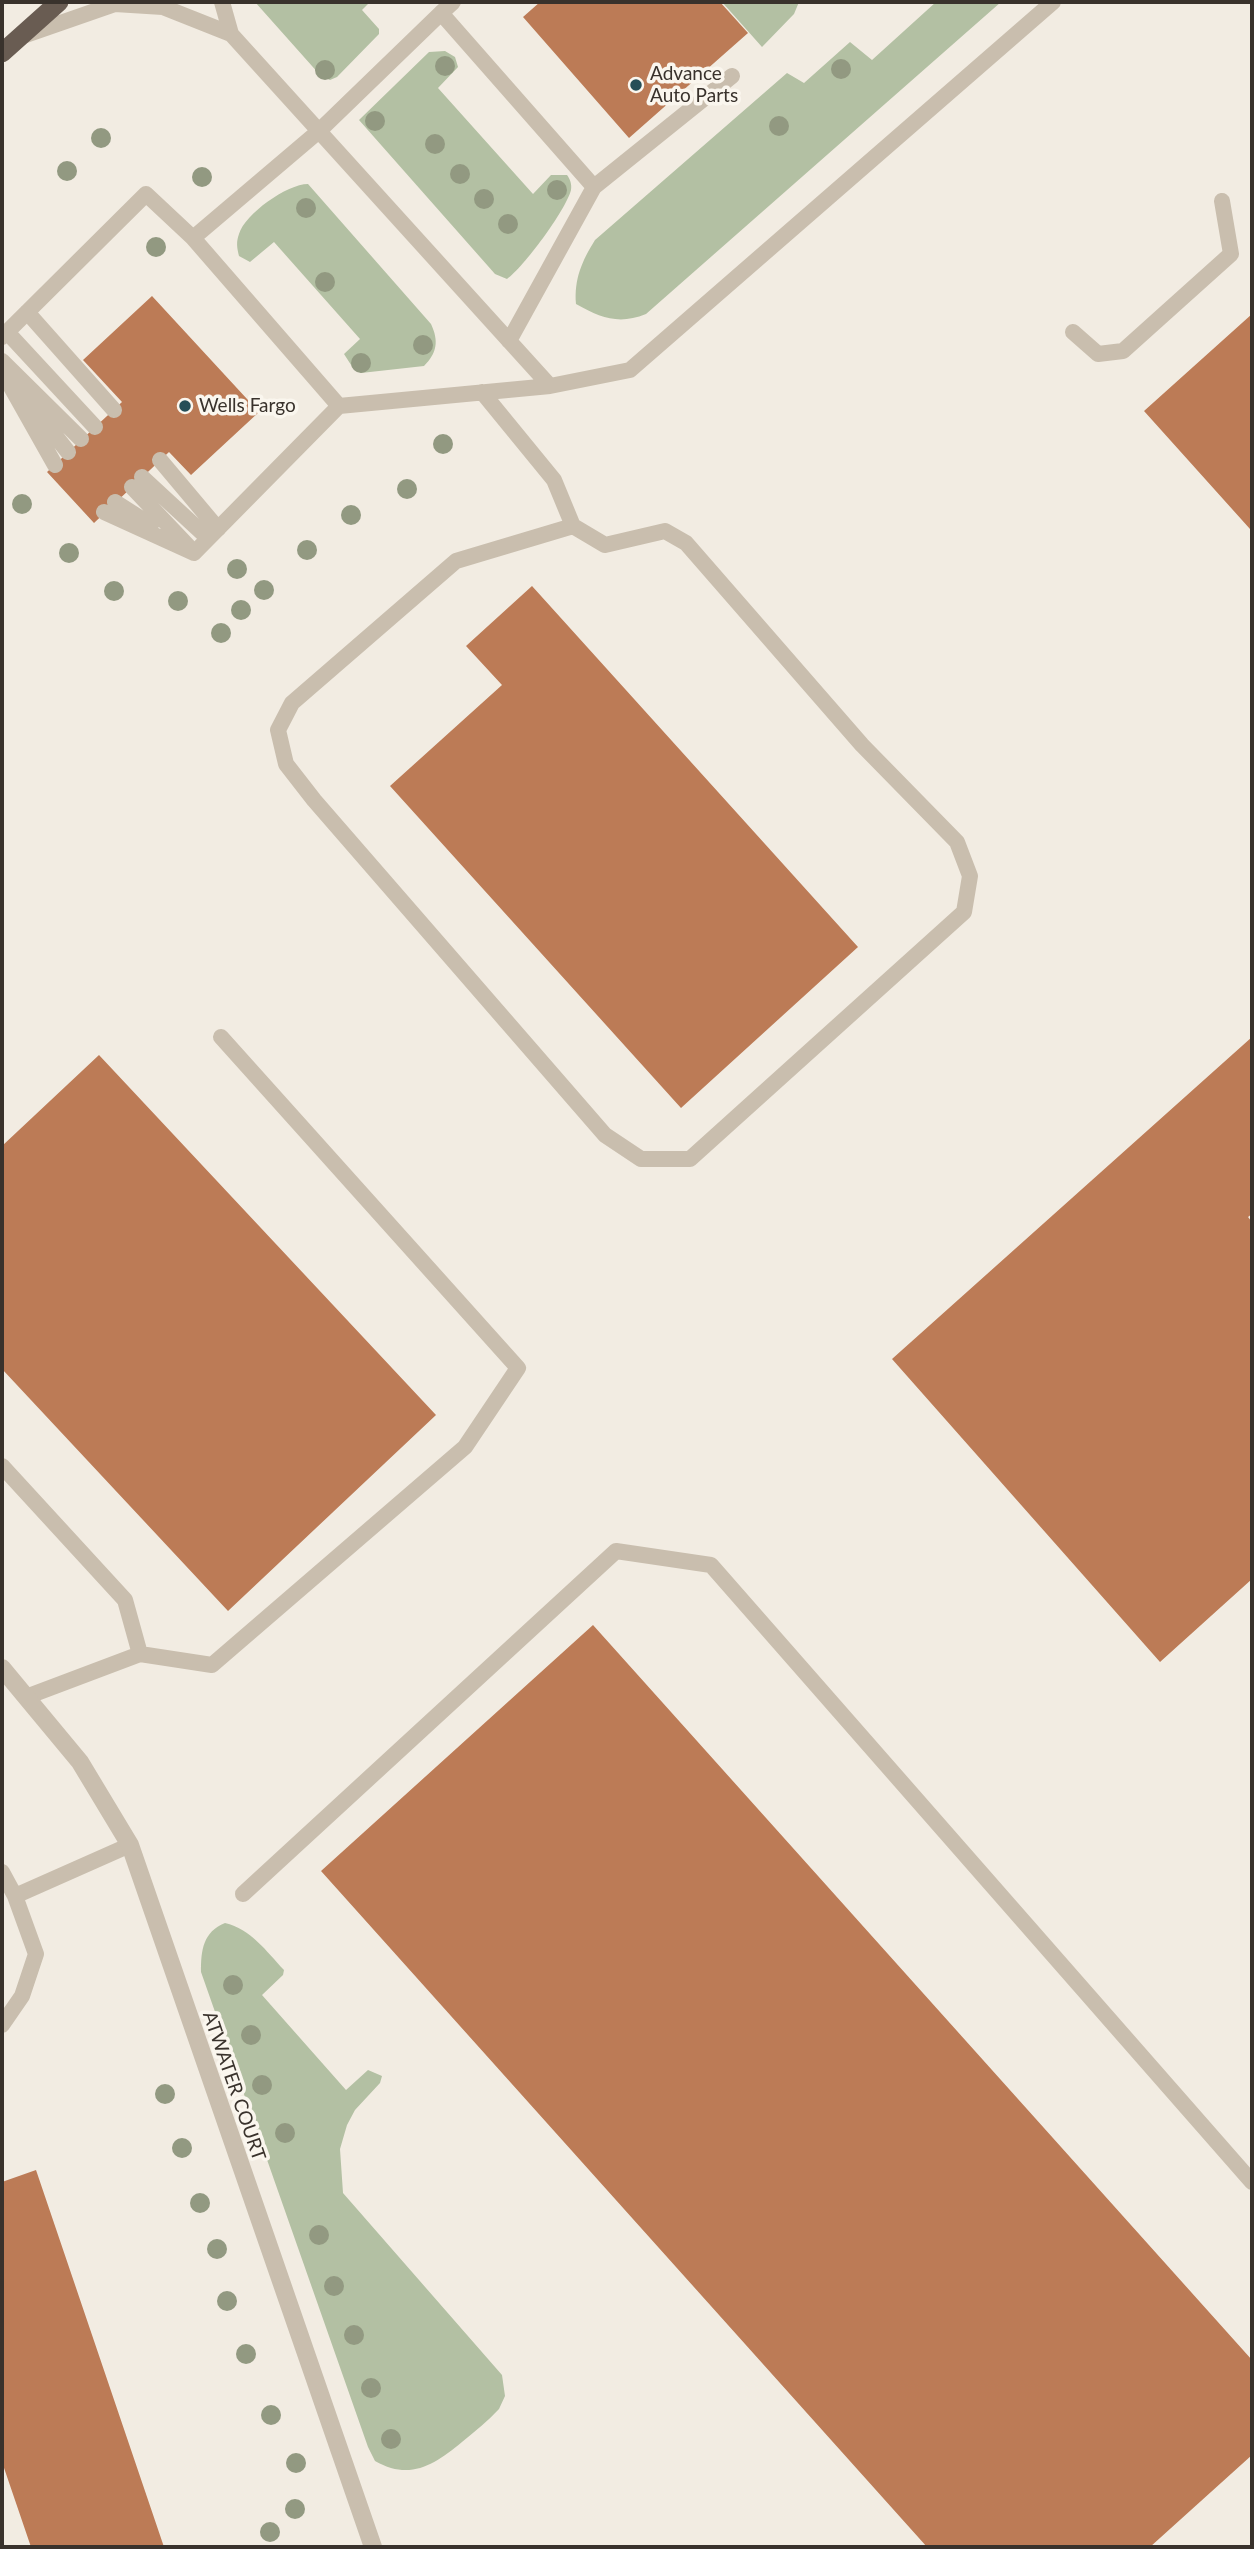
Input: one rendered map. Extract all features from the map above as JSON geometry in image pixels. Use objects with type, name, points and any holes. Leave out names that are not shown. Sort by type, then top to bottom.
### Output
[{"type":"highway","points":[[2,53],[59,2]]},
{"type":"street","name":"ATWATER COURT","points":[[2,1668],[80,1762],[130,1845],[373,2547]]},
{"type":"lane","points":[[222,2],[231,34]]},
{"type":"lane","points":[[194,553],[339,406],[550,386],[630,370],[1053,2]]},
{"type":"lane","points":[[19,37],[115,4],[163,6],[231,34],[550,386]]},
{"type":"lane","points":[[193,238],[319,131],[447,7],[594,187]]},
{"type":"lane","points":[[509,341],[594,187],[732,76]]},
{"type":"lane","points":[[95,427],[4,334],[146,194],[193,238],[339,406]]},
{"type":"lane","points":[[1073,332],[1098,354],[1123,351],[1231,254],[1222,201]]},
{"type":"lane","points":[[27,312],[114,410]]},
{"type":"lane","points":[[2,363],[82,439]]},
{"type":"lane","points":[[2,363],[68,452]]},
{"type":"lane","points":[[2,371],[55,465]]},
{"type":"lane","points":[[482,392],[554,480],[573,526],[604,545],[665,531],[686,543],[862,745],[957,842],[970,876],[964,912],[690,1159],[641,1159],[605,1135],[314,800],[286,764],[278,730],[292,703],[456,561],[573,526]]},
{"type":"lane","points":[[160,460],[213,534]]},
{"type":"lane","points":[[194,553],[137,482],[213,534]]},
{"type":"lane","points":[[110,507],[194,553]]},
{"type":"lane","points":[[26,1697],[140,1654],[212,1665],[465,1447],[518,1367],[221,1037]]},
{"type":"lane","points":[[2,1466],[125,1601],[140,1654]]},
{"type":"lane","points":[[243,1894],[616,1552],[711,1565],[1252,2182]]},
{"type":"lane","points":[[15,1896],[130,1845]]},
{"type":"lane","points":[[2,1872],[15,1896],[36,1954],[22,1996],[2,2025]]},
{"type":"green space","points":[[255,2],[370,2],[362,10],[379,29],[379,34],[337,77],[330,80],[320,75]]},
{"type":"green space","points":[[722,2],[799,2],[794,14],[762,47]]},
{"type":"green space","points":[[936,2],[1001,2],[646,314],[627,319],[610,318],[576,304],[576,286],[580,270],[595,240],[787,73],[804,83],[850,42],[872,60]]},
{"type":"green space","points":[[445,51],[455,57],[458,67],[438,88],[533,194],[551,175],[567,175],[570,182],[571,190],[553,224],[507,279],[495,274],[359,120],[429,52]]},
{"type":"green space","points":[[308,184],[431,324],[435,346],[432,356],[424,366],[361,373],[353,368],[344,354],[360,339],[274,242],[250,262],[239,256],[238,237],[249,218],[289,189]]},
{"type":"green space","points":[[225,1923],[250,1935],[284,1970],[283,1975],[262,1995],[346,2090],[368,2070],[382,2076],[380,2083],[355,2110],[347,2125],[340,2149],[343,2193],[502,2375],[505,2396],[499,2409],[452,2450],[421,2468],[399,2470],[388,2467],[375,2461],[368,2447],[201,1972],[205,1943],[212,1931]]},
{"type":"building","name":"Advance Auto Parts","points":[[540,2],[720,2],[748,33],[629,138],[523,17]]},
{"type":"building","name":"Wells Fargo","points":[[152,296],[259,412],[191,475],[169,452],[94,523],[47,472],[122,402],[83,360]]},
{"type":"building","points":[[1252,314],[1252,527],[1250,529],[1144,411]]},
{"type":"building","points":[[532,586],[858,947],[681,1108],[390,786],[502,685],[466,646]]},
{"type":"building","points":[[1252,1037],[1252,1214],[1248,1217],[1252,1222],[1252,1579],[1160,1662],[892,1359]]},
{"type":"building","points":[[99,1055],[436,1415],[228,1611],[2,1369],[2,1146]]},
{"type":"building","points":[[593,1625],[1252,2360],[1252,2455],[1150,2547],[927,2547],[321,1871]]},
{"type":"building","points":[[36,2170],[164,2547],[31,2547],[2,2462],[2,2182]]},
{"type":"place","name":"Advance Auto Parts","points":[[636,85]]},
{"type":"place","name":"Wells Fargo","points":[[185,406]]}]
